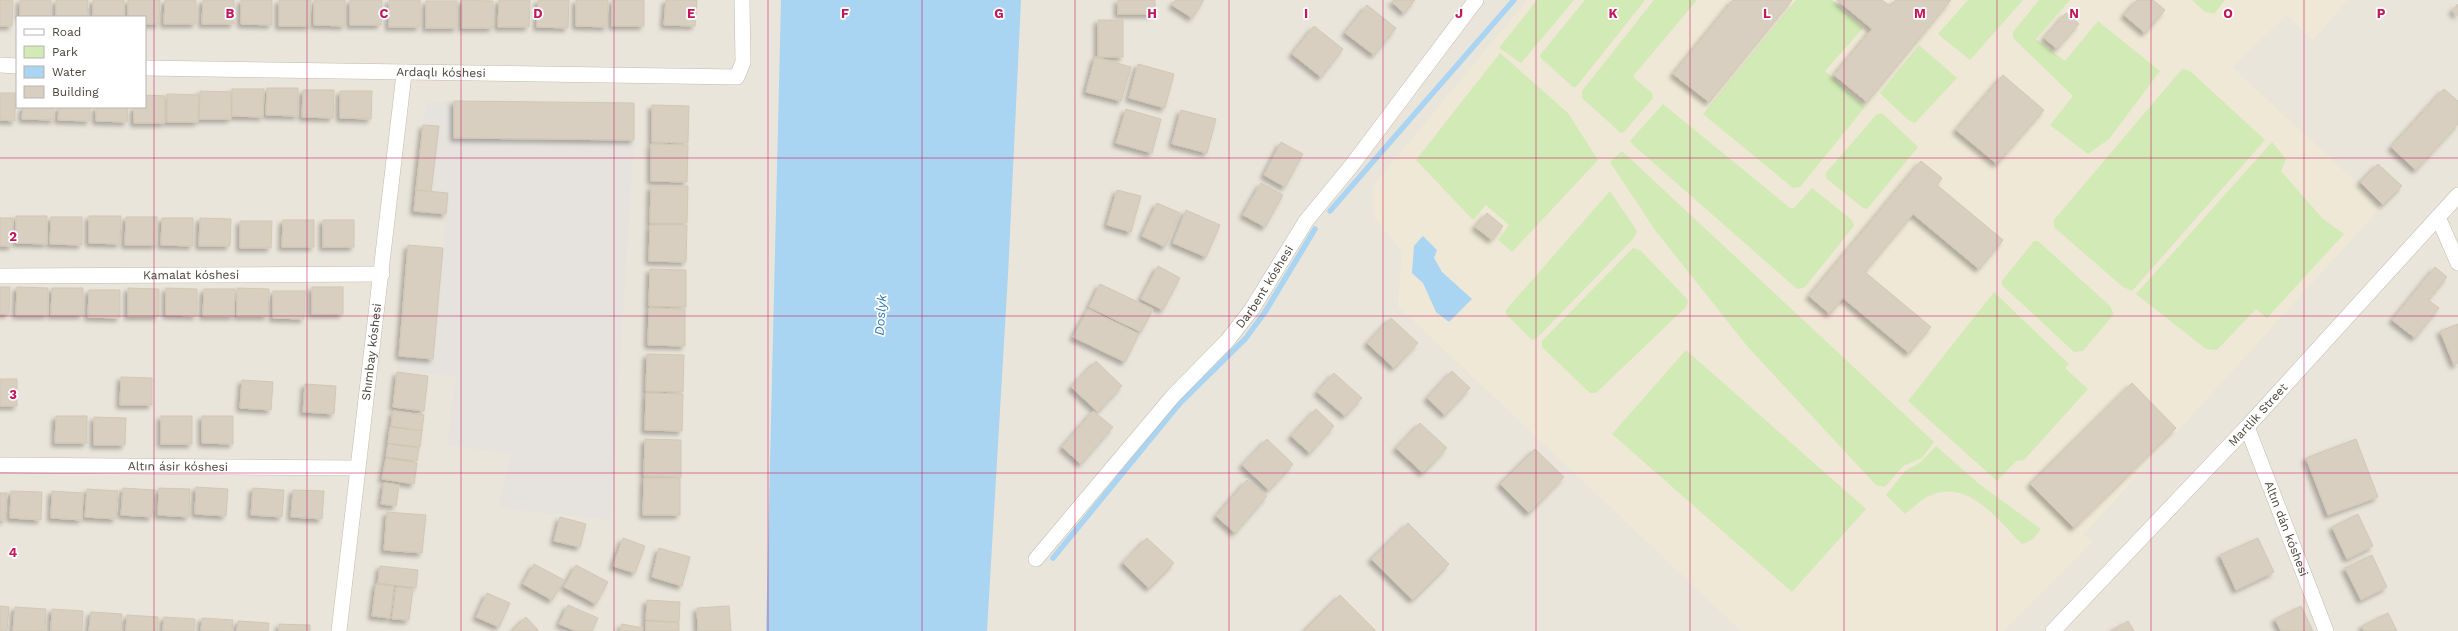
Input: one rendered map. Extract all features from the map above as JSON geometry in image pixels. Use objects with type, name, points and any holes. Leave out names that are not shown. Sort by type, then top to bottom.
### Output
[{"type":"street","name":"Ardaqlı kóshesi","points":[[146,68],[404,74],[737,77],[743,62],[742,0]]},
{"type":"street","name":"Darbent kóshesi","points":[[1036,559],[1173,396],[1227,341],[1252,309],[1306,221],[1352,165],[1476,0]]},
{"type":"street","points":[[0,66],[16,66]]},
{"type":"street","name":"Shımbay kóshesi","points":[[339,631],[357,468],[382,274],[404,74]]},
{"type":"street","name":"Martlik Street","points":[[2053,631],[2068,625],[2458,195]]},
{"type":"street","points":[[2438,218],[2458,263]]},
{"type":"street","name":"Kamalat kóshesi","points":[[0,276],[382,274]]},
{"type":"street","name":"Altın dán kóshesi","points":[[2247,427],[2326,631]]},
{"type":"street","name":"Altın ásir kóshesi","points":[[0,465],[357,468]]},
{"type":"shaded area","points":[[0,0],[2458,0],[2458,631],[0,631]]},
{"type":"shaded area","points":[[1527,0],[2348,0],[2313,40],[2287,15],[2232,67],[2382,206],[2083,535],[2093,541],[2004,631],[1741,631],[1398,306],[1402,251],[1374,217],[1373,186]]},
{"type":"shaded area","points":[[426,102],[634,103],[634,140],[610,520],[498,508],[511,454],[447,445],[456,376],[397,371],[408,245],[443,248],[446,214],[414,211]]},
{"type":"green space","points":[[1537,0],[1574,0],[1521,63],[1499,48]]},
{"type":"green space","points":[[1585,0],[1645,0],[1576,87],[1573,87],[1541,58],[1540,55]]},
{"type":"green space","points":[[1654,0],[1697,0],[1634,75],[1634,78],[1652,93],[1653,98],[1624,132],[1621,133],[1582,98],[1582,91]]},
{"type":"green space","points":[[1796,0],[1832,0],[1863,28],[1825,71],[1865,107],[1800,187],[1793,188],[1703,114]]},
{"type":"green space","points":[[1968,0],[2023,0],[1970,60],[1938,34]]},
{"type":"green space","points":[[2039,0],[2070,0],[2036,39],[2065,61],[2098,21],[2160,71],[2109,139],[2088,154],[2050,125],[2073,96],[2013,38],[2013,32]]},
{"type":"green space","points":[[2192,0],[2225,0],[2214,14],[2204,11]]},
{"type":"green space","points":[[1919,45],[1957,78],[1915,123],[1907,119],[1880,93]]},
{"type":"green space","points":[[1500,53],[1568,113],[1598,160],[1512,252],[1498,240],[1509,225],[1486,205],[1473,220],[1416,160]]},
{"type":"green space","points":[[2182,69],[2190,71],[2265,140],[2132,291],[2123,287],[2054,227],[2054,220]]},
{"type":"green space","points":[[1663,104],[1790,208],[1794,208],[1812,188],[1852,220],[1854,226],[1805,287],[1797,289],[1632,144],[1630,141]]},
{"type":"green space","points":[[1882,113],[1918,147],[1867,209],[1863,208],[1826,178],[1826,173],[1877,114]]},
{"type":"green space","points":[[2272,142],[2286,159],[2281,171],[2323,219],[2344,234],[2267,318],[2256,309],[2217,350],[2206,349],[2136,294]]},
{"type":"green space","points":[[1622,151],[1934,442],[1922,458],[1903,466],[1885,487],[1876,485],[1747,346],[1655,230],[1610,162]]},
{"type":"green space","points":[[1610,191],[1637,231],[1634,238],[1537,338],[1532,340],[1506,314],[1506,310]]},
{"type":"green space","points":[[2034,241],[2038,241],[2110,306],[2114,314],[2083,351],[2074,352],[2002,285],[2002,281]]},
{"type":"green space","points":[[1633,248],[1640,250],[1688,300],[1687,306],[1596,393],[1590,393],[1542,347],[1542,341]]},
{"type":"green space","points":[[1994,292],[2069,364],[2065,368],[2088,389],[2024,460],[2016,461],[1997,481],[1908,401]]},
{"type":"green space","points":[[1686,350],[1866,509],[1792,592],[1612,434]]},
{"type":"green space","points":[[1936,446],[1979,484],[2041,529],[2032,540],[2022,544],[1991,512],[1967,496],[1954,492],[1940,492],[1925,498],[1905,514],[1886,495],[1905,471],[1921,462]]},
{"type":"water","name":"Doslyk","points":[[781,0],[1021,0],[1008,275],[987,631],[766,631]]},
{"type":"water","points":[[1423,236],[1437,250],[1434,258],[1442,272],[1472,299],[1449,322],[1436,312],[1423,283],[1412,273],[1414,246]]},
{"type":"building","points":[[0,0],[13,0],[12,26],[0,26]]},
{"type":"building","points":[[20,0],[51,0],[51,16],[20,16]]},
{"type":"building","points":[[56,0],[88,0],[87,16],[56,16]]},
{"type":"building","points":[[93,0],[124,0],[124,16],[93,16]]},
{"type":"building","points":[[128,0],[160,0],[159,24],[146,24],[146,16],[128,16]]},
{"type":"building","points":[[165,0],[196,0],[196,24],[164,24]]},
{"type":"building","points":[[203,0],[234,0],[234,24],[202,24]]},
{"type":"building","points":[[241,0],[272,0],[272,25],[241,24]]},
{"type":"building","points":[[279,0],[311,0],[310,26],[279,26]]},
{"type":"building","points":[[314,0],[345,0],[345,26],[314,25]]},
{"type":"building","points":[[350,0],[382,0],[381,25],[350,25]]},
{"type":"building","points":[[389,0],[420,0],[420,27],[389,27]]},
{"type":"building","points":[[462,0],[493,1],[493,28],[462,28]]},
{"type":"building","points":[[499,0],[530,0],[529,27],[498,27]]},
{"type":"building","points":[[538,0],[569,0],[568,28],[537,27]]},
{"type":"building","points":[[576,0],[608,0],[607,27],[576,26]]},
{"type":"building","points":[[612,0],[644,0],[644,26],[612,26]]},
{"type":"building","points":[[666,0],[697,0],[695,26],[664,25]]},
{"type":"building","points":[[1118,0],[1155,0],[1155,14],[1118,14]]},
{"type":"building","points":[[1176,0],[1204,0],[1192,18],[1172,5]]},
{"type":"building","points":[[1394,0],[1415,0],[1404,13],[1392,2]]},
{"type":"building","points":[[1733,0],[1792,0],[1709,102],[1673,74]]},
{"type":"building","points":[[1837,0],[1882,0],[1890,6],[1896,0],[1951,0],[1867,102],[1834,75],[1872,29]]},
{"type":"building","points":[[2137,0],[2153,0],[2165,10],[2145,33],[2124,15]]},
{"type":"building","points":[[426,1],[457,1],[457,28],[426,28]]},
{"type":"building","points":[[2458,4],[2458,16],[2452,11]]},
{"type":"building","points":[[1367,5],[1396,28],[1374,55],[1345,33]]},
{"type":"building","points":[[2066,13],[2079,24],[2057,49],[2044,38]]},
{"type":"building","points":[[1098,20],[1123,20],[1123,57],[1098,57]]},
{"type":"building","points":[[1314,26],[1343,49],[1321,77],[1292,54]]},
{"type":"building","points":[[1095,57],[1131,67],[1121,101],[1086,92]]},
{"type":"building","points":[[1138,64],[1174,74],[1165,108],[1129,98]]},
{"type":"building","points":[[2003,75],[2044,110],[1997,164],[1956,130]]},
{"type":"building","points":[[267,88],[298,88],[298,116],[266,115]]},
{"type":"building","points":[[232,89],[264,89],[263,117],[232,116]]},
{"type":"building","points":[[2444,89],[2458,101],[2458,124],[2416,170],[2391,147]]},
{"type":"building","points":[[303,90],[334,90],[333,118],[302,117]]},
{"type":"building","points":[[200,91],[231,92],[231,119],[199,119]]},
{"type":"building","points":[[340,91],[372,91],[371,119],[340,118]]},
{"type":"building","points":[[0,93],[15,93],[15,121],[0,120]]},
{"type":"building","points":[[167,94],[199,95],[198,122],[167,122]]},
{"type":"building","points":[[146,95],[165,96],[165,123],[134,123],[134,108],[146,108]]},
{"type":"building","points":[[454,101],[634,103],[634,140],[454,138]]},
{"type":"building","points":[[652,105],[689,106],[688,143],[652,142]]},
{"type":"building","points":[[23,108],[54,108],[54,120],[22,119]]},
{"type":"building","points":[[59,108],[90,108],[90,121],[58,120]]},
{"type":"building","points":[[96,108],[128,108],[127,122],[96,121]]},
{"type":"building","points":[[1126,109],[1161,119],[1152,153],[1116,143]]},
{"type":"building","points":[[1181,110],[1216,119],[1207,153],[1172,144]]},
{"type":"building","points":[[423,125],[439,126],[431,192],[416,190]]},
{"type":"building","points":[[1281,142],[1303,154],[1285,187],[1264,175]]},
{"type":"building","points":[[651,144],[688,145],[687,182],[651,181]]},
{"type":"building","points":[[1921,161],[1942,178],[1937,185],[2003,240],[1979,269],[1913,214],[1865,272],[1931,327],[1909,353],[1843,298],[1830,314],[1809,296]]},
{"type":"building","points":[[2378,164],[2402,186],[2383,205],[2360,182]]},
{"type":"building","points":[[1261,183],[1283,195],[1265,227],[1243,215]]},
{"type":"building","points":[[651,186],[688,186],[687,223],[650,223]]},
{"type":"building","points":[[416,190],[448,193],[446,214],[414,211]]},
{"type":"building","points":[[1117,190],[1141,196],[1131,232],[1107,225]]},
{"type":"building","points":[[1157,203],[1180,213],[1165,247],[1142,236]]},
{"type":"building","points":[[1186,210],[1220,225],[1206,257],[1173,243]]},
{"type":"building","points":[[1487,213],[1503,226],[1492,240],[1475,227]]},
{"type":"building","points":[[16,216],[47,216],[47,244],[16,243]]},
{"type":"building","points":[[89,216],[121,216],[120,244],[89,243]]},
{"type":"building","points":[[51,217],[82,217],[82,245],[50,244]]},
{"type":"building","points":[[126,217],[157,217],[157,245],[125,245]]},
{"type":"building","points":[[0,218],[13,218],[12,246],[0,246]]},
{"type":"building","points":[[162,218],[193,218],[193,246],[161,245]]},
{"type":"building","points":[[200,218],[231,219],[230,246],[199,246]]},
{"type":"building","points":[[283,220],[314,220],[314,247],[282,247]]},
{"type":"building","points":[[323,220],[354,220],[354,247],[323,247]]},
{"type":"building","points":[[240,221],[272,221],[271,248],[240,248]]},
{"type":"building","points":[[650,225],[687,225],[686,262],[649,261]]},
{"type":"building","points":[[408,245],[443,248],[433,359],[399,356]]},
{"type":"building","points":[[1158,266],[1180,278],[1163,310],[1141,299]]},
{"type":"building","points":[[2435,267],[2447,277],[2428,300],[2439,308],[2415,338],[2392,320]]},
{"type":"building","points":[[650,269],[686,270],[686,307],[649,306]]},
{"type":"building","points":[[1100,284],[1153,309],[1141,332],[1089,307]]},
{"type":"building","points":[[0,287],[10,287],[9,314],[0,314]]},
{"type":"building","points":[[17,287],[48,288],[48,315],[16,315]]},
{"type":"building","points":[[312,287],[343,287],[343,314],[312,314]]},
{"type":"building","points":[[52,288],[83,288],[83,315],[51,315]]},
{"type":"building","points":[[128,288],[159,289],[159,316],[128,316]]},
{"type":"building","points":[[166,288],[197,289],[197,316],[166,315]]},
{"type":"building","points":[[237,288],[269,289],[268,316],[237,316]]},
{"type":"building","points":[[204,289],[235,289],[234,316],[203,316]]},
{"type":"building","points":[[89,290],[120,290],[120,318],[88,317]]},
{"type":"building","points":[[273,291],[305,291],[304,319],[273,318]]},
{"type":"building","points":[[649,308],[685,309],[685,346],[648,345]]},
{"type":"building","points":[[1088,309],[1139,334],[1125,362],[1073,337]]},
{"type":"building","points":[[1391,318],[1418,343],[1394,368],[1367,343]]},
{"type":"building","points":[[2458,324],[2458,363],[2454,365],[2440,331]]},
{"type":"building","points":[[647,354],[684,355],[683,392],[646,391]]},
{"type":"building","points":[[1096,361],[1122,386],[1098,412],[1071,387]]},
{"type":"building","points":[[1452,371],[1470,388],[1445,415],[1427,398]]},
{"type":"building","points":[[397,372],[428,376],[424,411],[393,407]]},
{"type":"building","points":[[1334,373],[1362,398],[1345,416],[1317,392]]},
{"type":"building","points":[[121,377],[152,378],[152,405],[120,405]]},
{"type":"building","points":[[0,379],[17,379],[17,406],[0,406]]},
{"type":"building","points":[[242,380],[273,382],[271,410],[240,408]]},
{"type":"building","points":[[2132,383],[2176,428],[2074,528],[2030,484]]},
{"type":"building","points":[[305,384],[336,386],[334,414],[303,412]]},
{"type":"building","points":[[646,393],[683,394],[682,431],[645,430]]},
{"type":"building","points":[[1316,409],[1334,426],[1310,453],[1291,436]]},
{"type":"building","points":[[393,411],[424,415],[422,431],[391,426]]},
{"type":"building","points":[[1093,411],[1113,427],[1081,464],[1062,447]]},
{"type":"building","points":[[56,416],[87,416],[87,443],[55,443]]},
{"type":"building","points":[[161,416],[192,416],[192,444],[161,444]]},
{"type":"building","points":[[202,416],[233,416],[233,444],[202,443]]},
{"type":"building","points":[[94,417],[126,418],[125,445],[94,445]]},
{"type":"building","points":[[1420,423],[1447,448],[1423,473],[1396,448]]},
{"type":"building","points":[[390,427],[422,431],[420,447],[388,443]]},
{"type":"building","points":[[645,439],[681,440],[681,477],[644,476]]},
{"type":"building","points":[[1267,439],[1293,464],[1269,490],[1242,465]]},
{"type":"building","points":[[2356,439],[2378,497],[2328,515],[2306,458]]},
{"type":"building","points":[[388,444],[419,448],[417,461],[386,457]]},
{"type":"building","points":[[1535,449],[1564,477],[1529,513],[1500,484]]},
{"type":"building","points":[[386,458],[417,463],[414,484],[382,479]]},
{"type":"building","points":[[644,478],[680,478],[680,515],[643,515]]},
{"type":"building","points":[[1247,480],[1267,496],[1235,533],[1216,516]]},
{"type":"building","points":[[384,483],[399,485],[396,506],[381,504]]},
{"type":"building","points":[[196,487],[228,489],[226,516],[195,514]]},
{"type":"building","points":[[123,488],[154,490],[152,517],[121,515]]},
{"type":"building","points":[[159,488],[190,489],[189,517],[158,515]]},
{"type":"building","points":[[253,488],[284,490],[282,517],[251,515]]},
{"type":"building","points":[[87,489],[118,491],[116,519],[85,517]]},
{"type":"building","points":[[293,490],[324,491],[322,519],[291,517]]},
{"type":"building","points":[[11,491],[42,492],[41,520],[10,518]]},
{"type":"building","points":[[52,491],[83,493],[82,520],[51,518]]},
{"type":"building","points":[[0,493],[7,493],[5,520],[0,520]]},
{"type":"building","points":[[387,512],[426,515],[422,553],[384,550]]},
{"type":"building","points":[[2358,514],[2373,546],[2347,559],[2332,527]]},
{"type":"building","points":[[560,517],[586,524],[580,547],[554,541]]},
{"type":"building","points":[[1408,523],[1449,564],[1413,600],[1371,559]]},
{"type":"building","points":[[623,538],[645,546],[635,573],[613,566]]},
{"type":"building","points":[[1147,538],[1174,563],[1149,588],[1123,563]]},
{"type":"building","points":[[2258,538],[2274,572],[2236,590],[2220,555]]},
{"type":"building","points":[[659,548],[690,557],[682,586],[652,577]]},
{"type":"building","points":[[2372,555],[2387,587],[2361,600],[2345,568]]},
{"type":"building","points":[[534,564],[564,580],[552,600],[523,584]]},
{"type":"building","points":[[576,565],[608,582],[596,604],[564,587]]},
{"type":"building","points":[[380,566],[418,570],[416,588],[378,583]]},
{"type":"building","points":[[376,584],[394,586],[390,618],[372,616]]},
{"type":"building","points":[[396,587],[413,589],[409,620],[392,619]]},
{"type":"building","points":[[487,593],[510,603],[499,627],[476,617]]},
{"type":"building","points":[[1340,595],[1376,631],[1304,631]]},
{"type":"building","points":[[647,600],[680,602],[679,622],[646,620]]},
{"type":"building","points":[[568,605],[598,618],[592,631],[576,631],[559,624]]},
{"type":"building","points":[[0,606],[9,607],[7,631],[0,631]]},
{"type":"building","points":[[729,606],[731,631],[698,631],[697,608]]},
{"type":"building","points":[[2301,606],[2313,631],[2281,631],[2275,619]]},
{"type":"building","points":[[15,607],[46,609],[45,631],[13,631]]},
{"type":"building","points":[[52,609],[83,611],[82,631],[51,631]]},
{"type":"building","points":[[91,612],[122,614],[121,631],[89,631]]},
{"type":"building","points":[[2388,613],[2397,631],[2364,631],[2362,626]]},
{"type":"building","points":[[127,615],[158,617],[158,631],[126,631]]},
{"type":"building","points":[[164,617],[195,619],[194,631],[163,631]]},
{"type":"building","points":[[526,617],[539,631],[512,631]]},
{"type":"building","points":[[202,618],[233,620],[232,631],[201,631]]},
{"type":"building","points":[[238,621],[269,623],[268,631],[237,631]]},
{"type":"building","points":[[646,621],[679,623],[679,631],[646,631]]},
{"type":"building","points":[[2128,621],[2134,631],[2111,631]]},
{"type":"building","points":[[279,624],[310,625],[310,631],[279,631]]},
{"type":"building","points":[[622,624],[643,628],[642,631],[620,631]]},
{"type":"waterway","points":[[1330,211],[1514,0]]},
{"type":"waterway","points":[[1053,558],[1180,403],[1246,338],[1265,312],[1315,229]]}]
